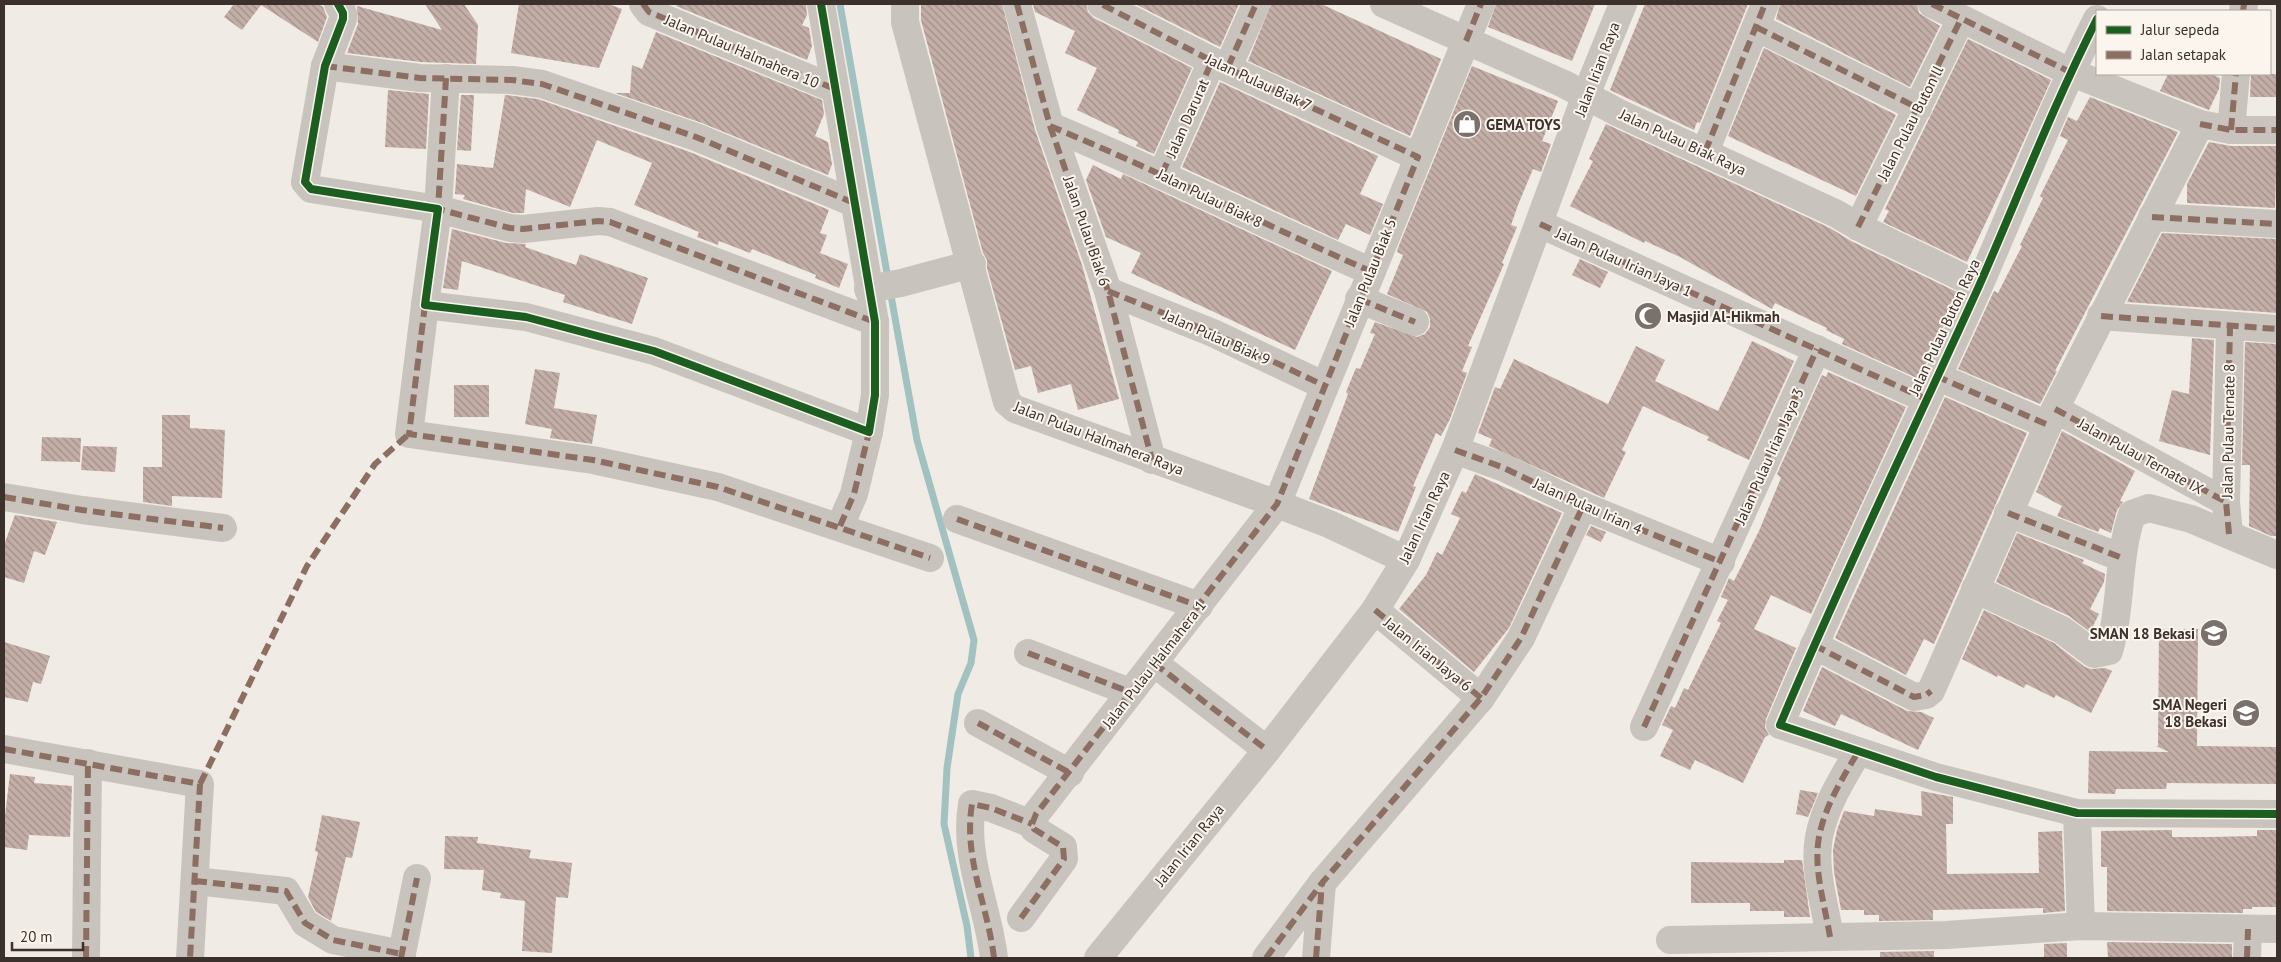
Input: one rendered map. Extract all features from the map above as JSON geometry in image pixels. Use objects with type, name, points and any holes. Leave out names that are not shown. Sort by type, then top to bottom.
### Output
[{"type":"street","points":[[338,4],[343,13],[343,19],[325,66],[304,176],[307,186],[311,189],[438,209],[516,228],[542,228],[598,221],[610,222],[875,322]]},
{"type":"street","points":[[820,4],[854,203],[885,286],[875,322],[875,385],[869,432],[854,494],[840,526]]},
{"type":"street","name":"Jalan Pulau Halmahera Raya","points":[[905,4],[905,22],[972,264],[1007,402],[1015,409],[1328,524],[1406,560]]},
{"type":"street","name":"Jalan Pulau Biak 6","points":[[1018,4],[1050,126],[1108,291],[1152,460]]},
{"type":"street","name":"Jalan Pulau Biak 7","points":[[1101,4],[1220,64],[1418,157]]},
{"type":"street","name":"Jalan Darurat","points":[[1162,174],[1220,64],[1256,4]]},
{"type":"street","name":"Jalan Pulau Biak Raya","points":[[1384,4],[1586,95],[1619,113],[1837,214],[1858,227],[1936,263],[1978,286]]},
{"type":"street","name":"Jalan Pulau Biak 5","points":[[1277,504],[1480,4]]},
{"type":"street","name":"Jalan Irian Raya","points":[[1098,958],[1267,750],[1375,610],[1406,560],[1455,450],[1540,224],[1586,95],[1623,4]]},
{"type":"street","points":[[1932,4],[2070,72],[2200,124],[2231,130],[2277,130]]},
{"type":"street","name":"Jalan Pulau Halmahera 10","points":[[646,8],[835,89]]},
{"type":"street","points":[[1704,152],[1761,15],[1918,108]]},
{"type":"street","name":"Jalan Pulau Buton ll","points":[[1858,227],[1961,19]]},
{"type":"street","name":"Jalan Pulau Buton Raya","points":[[1858,752],[1780,725],[1814,645],[1978,286],[2070,72],[2096,21]]},
{"type":"street","points":[[325,66],[420,78],[512,80],[542,84],[696,136],[854,203]]},
{"type":"street","points":[[2231,130],[2236,75]]},
{"type":"street","points":[[446,78],[438,209],[409,434],[593,460],[718,487],[840,526],[930,558]]},
{"type":"street","points":[[1814,645],[1914,697],[1926,695],[1930,691],[2052,417],[2101,316],[2200,124]]},
{"type":"street","name":"Jalan Pulau Biak 8","points":[[1050,126],[1162,174],[1281,232],[1370,271]]},
{"type":"street","points":[[2152,217],[2277,224]]},
{"type":"street","name":"Jalan Pulau Irian Jaya 1","points":[[1540,224],[1817,349],[1931,388]]},
{"type":"street","points":[[885,286],[972,264]]},
{"type":"street","name":"Jalan Pulau Biak 9","points":[[1108,291],[1212,333],[1325,386]]},
{"type":"street","points":[[1359,299],[1415,322]]},
{"type":"street","points":[[425,305],[526,317],[654,351],[869,432]]},
{"type":"street","points":[[2101,316],[2277,329]]},
{"type":"street","name":"Jalan Pulau Ternate 8","points":[[2229,534],[2226,502],[2230,327]]},
{"type":"street","name":"Jalan Pulau Irian Jaya 3","points":[[1644,727],[1817,349]]},
{"type":"street","name":"Jalan Pulau Ternate IX","points":[[1931,388],[2052,417],[2226,502]]},
{"type":"street","name":"Jalan Pulau Irian 4","points":[[1455,450],[1502,467],[1583,506],[1721,562]]},
{"type":"street","points":[[4,497],[82,510],[223,528]]},
{"type":"street","name":"Jalan Pulau Halmahera 1","points":[[1032,824],[1036,814],[1277,504]]},
{"type":"street","points":[[1266,958],[1322,883],[1481,698],[1521,638],[1583,506]]},
{"type":"street","points":[[1975,589],[2062,630],[2094,654],[2103,654],[2109,651],[2114,635],[2124,537],[2132,514],[2149,508],[2191,519],[2277,555]]},
{"type":"street","points":[[2008,513],[2122,558]]},
{"type":"street","points":[[957,519],[1199,606]]},
{"type":"street","name":"Jalan Irian Jaya 6","points":[[1375,610],[1481,698]]},
{"type":"street","points":[[1028,654],[1130,692]]},
{"type":"street","points":[[1154,663],[1267,750]]},
{"type":"street","points":[[978,723],[1070,772]]},
{"type":"street","points":[[4,749],[200,784],[190,958]]},
{"type":"street","points":[[1830,937],[1818,864],[1819,837],[1830,800],[1858,752],[1936,777],[2077,813],[2277,814]]},
{"type":"street","points":[[86,958],[88,763]]},
{"type":"street","points":[[994,958],[986,909],[971,860],[970,818],[972,804],[991,808],[1032,824],[1034,829],[1063,847],[1064,859],[1021,918]]},
{"type":"street","points":[[2077,813],[2081,926]]},
{"type":"street","points":[[194,881],[286,891],[305,923],[333,940],[401,956],[417,878]]},
{"type":"street","points":[[1316,958],[1322,883]]},
{"type":"street","points":[[1670,940],[1830,937],[1946,946],[2081,926],[2277,928]]},
{"type":"street","points":[[2247,958],[2248,929]]},
{"type":"building","points":[[234,4],[318,4],[323,7],[327,17],[318,42],[261,5],[242,30],[224,17]]},
{"type":"building","points":[[425,4],[464,4],[478,25],[476,64],[421,62],[347,53],[358,24],[357,6],[442,30]]},
{"type":"building","points":[[519,4],[608,4],[622,9],[599,68],[511,53]]},
{"type":"building","points":[[678,4],[806,4],[807,15],[802,25],[809,28],[812,46],[807,60],[676,6]]},
{"type":"building","points":[[921,4],[1002,4],[1035,130],[1082,265],[1119,399],[1078,410],[1071,384],[1038,393],[1031,366],[1015,370],[921,20]]},
{"type":"building","points":[[1033,4],[1086,4],[1088,12],[1094,18],[1192,68],[1154,154],[1136,146],[1138,142],[1118,133],[1119,130],[1077,110],[1097,68],[1065,53],[1075,31],[1035,12]]},
{"type":"building","points":[[1135,4],[1239,4],[1220,47]]},
{"type":"building","points":[[1271,4],[1321,4],[1441,59],[1410,136],[1248,61]]},
{"type":"building","points":[[1496,4],[1595,4],[1572,61],[1488,27]]},
{"type":"building","points":[[1645,4],[1748,4],[1700,123],[1697,122],[1694,130],[1610,90]]},
{"type":"building","points":[[1780,4],[1917,4],[1919,13],[1940,26],[1910,87],[1776,19]]},
{"type":"building","points":[[656,32],[822,100],[824,114],[815,136],[828,142],[832,164],[828,175],[702,123],[615,93],[630,93],[632,65],[642,69]]},
{"type":"building","points":[[1968,39],[2051,80],[1967,262],[1883,222],[1889,211],[1885,209]]},
{"type":"building","points":[[1764,48],[1896,115],[1856,196],[1728,136]]},
{"type":"building","points":[[1472,66],[1558,101],[1542,141],[1551,144],[1541,172],[1533,169],[1518,205],[1511,225],[1517,227],[1502,263],[1504,264],[1468,346],[1472,347],[1462,371],[1467,373],[1450,419],[1441,436],[1436,433],[1413,486],[1416,487],[1398,532],[1309,499],[1348,394],[1346,392],[1356,368],[1360,369],[1375,334],[1370,333],[1375,322],[1417,337],[1425,334],[1430,327],[1430,319],[1427,312],[1387,294],[1403,255],[1397,252],[1398,248]]},
{"type":"building","points":[[2277,74],[2277,97],[2250,97],[2251,75]]},
{"type":"building","points":[[2168,75],[2213,75],[2220,78],[2219,89],[2209,110],[2160,91]]},
{"type":"building","points":[[1220,82],[1378,156],[1360,194],[1383,204],[1370,235],[1346,224],[1338,240],[1182,167]]},
{"type":"building","points":[[388,90],[429,94],[426,149],[385,147]]},
{"type":"building","points":[[461,95],[474,95],[471,151],[457,150]]},
{"type":"building","points":[[505,95],[538,99],[690,152],[829,210],[820,233],[827,235],[820,253],[848,264],[839,288],[815,278],[816,275],[752,249],[750,253],[719,241],[718,245],[697,237],[699,232],[634,205],[652,163],[597,140],[570,207],[526,189],[524,213],[513,213],[463,199],[465,195],[455,194],[457,164],[493,168]]},
{"type":"building","points":[[2090,97],[2178,132],[2055,371],[2057,371],[2040,404],[1958,369],[1994,291],[1998,293],[2022,246],[2020,245],[2043,198],[2040,196],[2068,140],[2060,136],[2068,117],[2077,121]]},
{"type":"building","points":[[1606,124],[1830,228],[1851,241],[1959,293],[1919,379],[1842,344],[1844,339],[1826,330],[1827,328],[1775,303],[1772,309],[1680,257],[1645,241],[1644,243],[1570,206],[1593,161],[1589,159]]},
{"type":"building","points":[[2209,142],[2231,146],[2277,146],[2275,208],[2187,203],[2187,184]]},
{"type":"building","points":[[1093,165],[1121,179],[1123,174],[1332,271],[1295,350],[1131,273],[1141,253],[1106,237],[1086,180]]},
{"type":"building","points":[[452,229],[506,243],[526,244],[525,247],[576,265],[580,254],[648,278],[632,324],[563,302],[565,295],[462,261],[458,290],[443,288]]},
{"type":"building","points":[[2162,233],[2277,239],[2277,313],[2127,302]]},
{"type":"building","points":[[1580,259],[1608,272],[1600,288],[1572,275]]},
{"type":"building","points":[[2192,338],[2214,340],[2210,455],[2159,441],[2172,390],[2189,394]]},
{"type":"building","points":[[1752,341],[1794,361],[1749,460],[1707,440],[1709,437],[1643,406],[1622,450],[1626,452],[1604,498],[1489,446],[1492,439],[1478,433],[1495,387],[1500,389],[1514,359],[1608,404],[1636,346],[1665,360],[1655,381],[1718,411]]},
{"type":"building","points":[[2245,342],[2277,344],[2277,536],[2271,536],[2249,526],[2250,465],[2242,465]]},
{"type":"building","points":[[535,369],[560,373],[554,408],[597,415],[592,444],[550,438],[552,429],[525,424]]},
{"type":"building","points":[[1828,372],[1906,407],[1811,614],[1771,595],[1754,629],[1796,648],[1766,719],[1765,728],[1769,735],[1765,737],[1743,783],[1695,760],[1690,770],[1660,756],[1673,730],[1662,725],[1671,706],[1675,708],[1684,688],[1688,690],[1721,623],[1717,621],[1728,600],[1721,597],[1729,578],[1734,581],[1759,531],[1781,478],[1777,474],[1822,375],[1826,377]]},
{"type":"building","points":[[454,385],[489,385],[489,417],[454,417]]},
{"type":"building","points":[[1945,397],[2027,433],[1934,644],[1924,639],[1906,675],[1835,638]]},
{"type":"building","points":[[162,415],[190,415],[190,428],[225,430],[222,498],[172,496],[172,506],[143,502],[143,467],[162,467]]},
{"type":"building","points":[[2062,431],[2135,471],[2120,501],[2123,502],[2117,510],[2111,533],[2100,528],[2098,532],[2057,516],[2062,506],[2036,492]]},
{"type":"building","points":[[42,437],[81,438],[80,462],[41,461]]},
{"type":"building","points":[[83,446],[117,447],[115,472],[81,470]]},
{"type":"building","points":[[1475,474],[1562,513],[1509,628],[1474,672],[1399,609],[1426,575],[1437,552],[1442,555],[1460,518],[1451,514],[1462,491],[1466,493]]},
{"type":"building","points":[[15,515],[57,522],[45,555],[34,551],[24,583],[4,577],[4,545]]},
{"type":"building","points":[[1591,526],[1606,532],[1601,542],[1586,535]]},
{"type":"building","points":[[2017,533],[2084,560],[2082,563],[2105,574],[2104,582],[2090,609],[2099,614],[2090,632],[2069,616],[1996,582]]},
{"type":"building","points":[[1984,610],[2054,643],[2085,667],[2091,669],[2105,668],[2112,671],[2091,713],[2056,695],[2054,698],[2026,684],[2024,688],[1998,675],[1997,677],[1962,659]]},
{"type":"building","points":[[2159,629],[2198,629],[2197,746],[2277,747],[2277,784],[2167,783],[2166,789],[2116,789],[2115,794],[2088,793],[2089,751],[2169,752],[2156,746],[2158,746]]},
{"type":"building","points":[[4,642],[50,656],[41,684],[33,682],[28,702],[4,697]]},
{"type":"building","points":[[1822,667],[1907,711],[1921,712],[1934,718],[1918,750],[1841,714],[1835,726],[1803,711]]},
{"type":"building","points":[[10,774],[35,777],[34,783],[72,786],[70,837],[29,835],[27,850],[4,847],[4,824]]},
{"type":"building","points":[[1800,790],[1818,793],[1808,817],[1796,814]]},
{"type":"building","points":[[1921,791],[1953,797],[1953,824],[1946,824],[1947,874],[2039,873],[2038,832],[2062,831],[2065,911],[2043,913],[2043,908],[1933,910],[1933,920],[1879,921],[1879,915],[1864,915],[1864,910],[1841,910],[1834,872],[1833,850],[1837,830],[1844,811],[1874,816],[1875,809],[1922,816]]},
{"type":"building","points":[[322,815],[360,822],[352,858],[346,857],[331,921],[316,912],[308,897],[318,852],[315,851]]},
{"type":"building","points":[[2172,830],[2172,837],[2210,837],[2257,836],[2257,830],[2277,830],[2277,907],[2252,907],[2252,909],[2243,909],[2243,913],[2107,911],[2107,867],[2101,867],[2101,831]]},
{"type":"building","points":[[445,836],[478,837],[477,843],[531,850],[529,858],[572,863],[568,898],[556,897],[552,953],[522,951],[525,901],[500,898],[501,893],[482,890],[484,870],[444,869]]},
{"type":"building","points":[[1784,860],[1802,860],[1810,917],[1784,917],[1784,911],[1750,911],[1750,903],[1691,903],[1691,862],[1784,863]]},
{"type":"building","points":[[2107,942],[2232,944],[2232,958],[2108,958]]},
{"type":"building","points":[[2067,943],[2067,958],[2044,958],[2044,944]]},
{"type":"building","points":[[1934,951],[1934,958],[1880,958],[1880,952]]},
{"type":"waterway","points":[[840,4],[888,279]]},
{"type":"waterway","points":[[890,290],[917,440],[974,640],[971,663],[958,694],[947,768],[944,824],[967,926],[971,958]]},
{"type":"marked path","points":[[643,4],[649,12],[835,89]]},
{"type":"marked path","points":[[1017,4],[1050,126],[1108,291],[1152,460]]},
{"type":"marked path","points":[[1032,824],[1036,814],[1277,504],[1418,157],[1212,61],[1101,4]]},
{"type":"marked path","points":[[1228,67],[1256,4]]},
{"type":"marked path","points":[[1466,41],[1481,4]]},
{"type":"marked path","points":[[1705,152],[1765,4]]},
{"type":"marked path","points":[[1932,4],[2070,72]]},
{"type":"marked path","points":[[2243,10],[2244,4]]},
{"type":"marked path","points":[[1858,227],[1961,19]]},
{"type":"marked path","points":[[1756,27],[1918,108]]},
{"type":"marked path","points":[[1162,174],[1212,61]]},
{"type":"marked path","points":[[325,66],[420,78],[512,80],[542,84],[696,137],[854,203]]},
{"type":"marked path","points":[[2231,130],[2236,75]]},
{"type":"marked path","points":[[446,78],[438,209],[510,228],[523,229],[598,221],[610,222],[875,322]]},
{"type":"marked path","points":[[2200,124],[2231,130],[2277,130]]},
{"type":"marked path","points":[[1050,126],[1131,161],[1370,271]]},
{"type":"marked path","points":[[2152,217],[2277,224]]},
{"type":"marked path","points":[[1540,224],[1926,399],[1923,404]]},
{"type":"marked path","points":[[1108,291],[1213,333],[1325,386]]},
{"type":"marked path","points":[[1359,299],[1415,322]]},
{"type":"marked path","points":[[425,305],[409,434],[593,460],[718,487],[930,558]]},
{"type":"marked path","points":[[2101,316],[2277,329]]},
{"type":"marked path","points":[[2229,534],[2226,502],[2230,327]]},
{"type":"marked path","points":[[1644,727],[1817,349]]},
{"type":"marked path","points":[[1936,376],[2048,425]]},
{"type":"marked path","points":[[2055,409],[2226,502]]},
{"type":"marked path","points":[[840,526],[854,494],[869,432]]},
{"type":"marked path","points":[[200,784],[307,566],[375,464],[409,434]]},
{"type":"marked path","points":[[1455,450],[1502,467],[1583,506],[1721,562]]},
{"type":"marked path","points":[[4,497],[82,510],[223,528]]},
{"type":"marked path","points":[[1266,958],[1322,883],[1481,698],[1521,638],[1583,506]]},
{"type":"marked path","points":[[2008,513],[2122,558]]},
{"type":"marked path","points":[[957,519],[1199,606]]},
{"type":"marked path","points":[[1375,610],[1481,698]]},
{"type":"marked path","points":[[1814,645],[1914,697],[1926,695],[1931,691]]},
{"type":"marked path","points":[[1028,653],[1130,692]]},
{"type":"marked path","points":[[1154,663],[1267,750]]},
{"type":"marked path","points":[[978,723],[1070,773]]},
{"type":"marked path","points":[[4,749],[200,784],[190,958]]},
{"type":"marked path","points":[[1830,937],[1817,862],[1819,837],[1825,814],[1858,752]]},
{"type":"marked path","points":[[86,958],[88,763]]},
{"type":"marked path","points":[[994,958],[973,863],[970,824],[972,804],[991,808],[1032,824]]},
{"type":"marked path","points":[[1021,918],[1064,859],[1063,847],[1034,829],[1032,824]]},
{"type":"marked path","points":[[401,958],[417,878]]},
{"type":"marked path","points":[[195,881],[286,891],[305,923],[333,940],[402,954]]},
{"type":"marked path","points":[[1316,958],[1322,883]]},
{"type":"marked path","points":[[2247,958],[2248,929]]},
{"type":"cycle path","points":[[338,4],[343,13],[343,19],[325,66],[305,182],[311,189],[438,209],[425,305],[526,317],[654,351],[869,432],[875,395],[875,322],[821,4]]},
{"type":"cycle path","points":[[2096,21],[2065,85],[1979,286],[1853,560],[1780,725],[1936,777],[2077,813],[2277,814]]},
{"type":"place","name":"GEMA TOYS","points":[[1467,124]]},
{"type":"place","name":"Masjid Al-Hikmah","points":[[1648,316]]},
{"type":"place","name":"SMAN 18 Bekasi","points":[[2214,633]]},
{"type":"place","name":"SMA Negeri 18 Bekasi","points":[[2246,713]]}]
